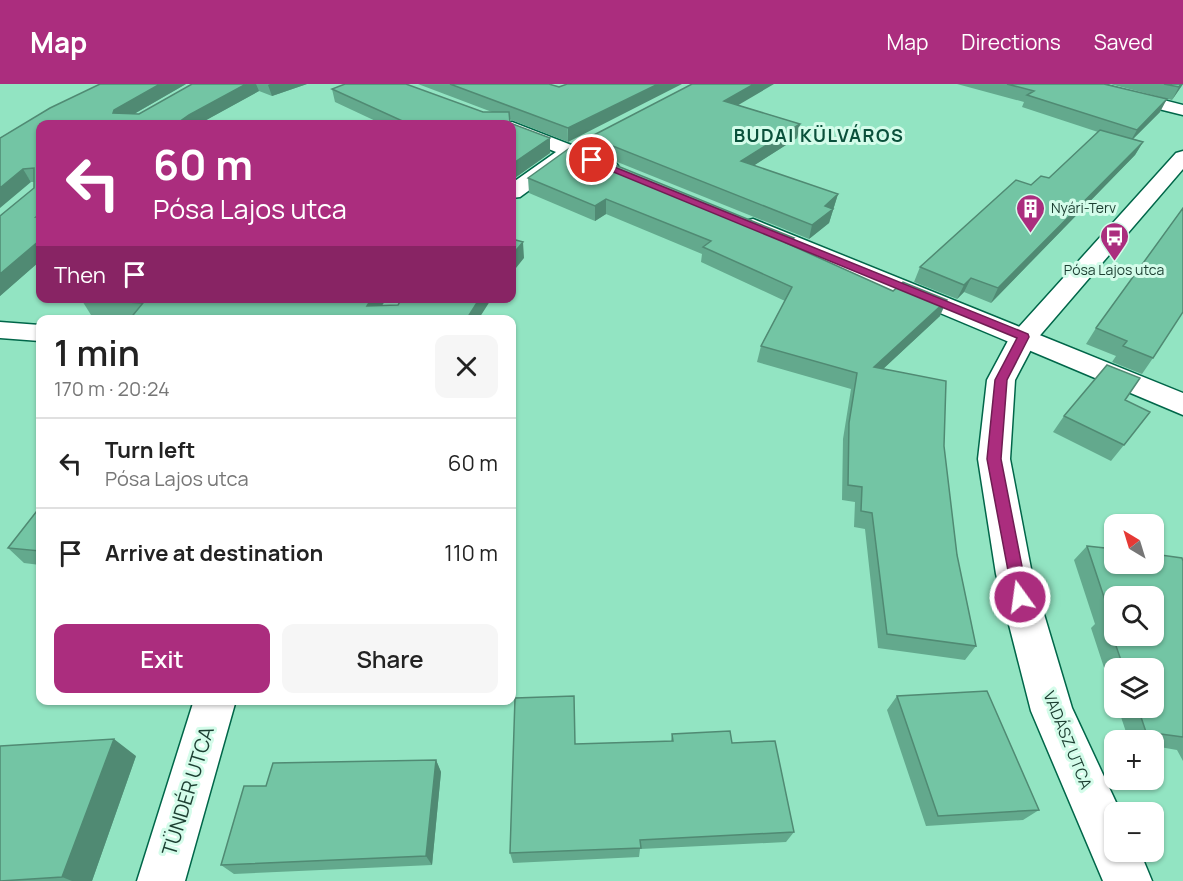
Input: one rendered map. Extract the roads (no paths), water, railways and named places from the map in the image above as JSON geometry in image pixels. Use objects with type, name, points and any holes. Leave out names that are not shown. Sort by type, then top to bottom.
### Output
[{"type":"street","points":[[1080,84],[1183,110]]},
{"type":"street","points":[[516,128],[581,146],[626,174]]},
{"type":"street","points":[[516,189],[531,176],[581,146]]},
{"type":"street","name":"VADÁSZ UTCA","points":[[1104,827],[1052,711],[1014,574],[994,459],[1001,380],[1024,337],[1183,157]]},
{"type":"street","points":[[735,219],[1024,337],[1183,405]]},
{"type":"street","points":[[0,330],[36,333]]},
{"type":"street","name":"TÜNDÉR UTCA","points":[[161,881],[214,705]]},
{"type":"street","name":"VADÁSZ UTCA","points":[[1120,862],[1128,881]]},
{"type":"place","name":"Nyári-Terv","points":[[1030,234]]},
{"type":"place","name":"Pósa Lajos utca","points":[[1114,262]]},
{"type":"district","name":"BUDAI KÜLVÁROS","points":[[819,136]]}]
